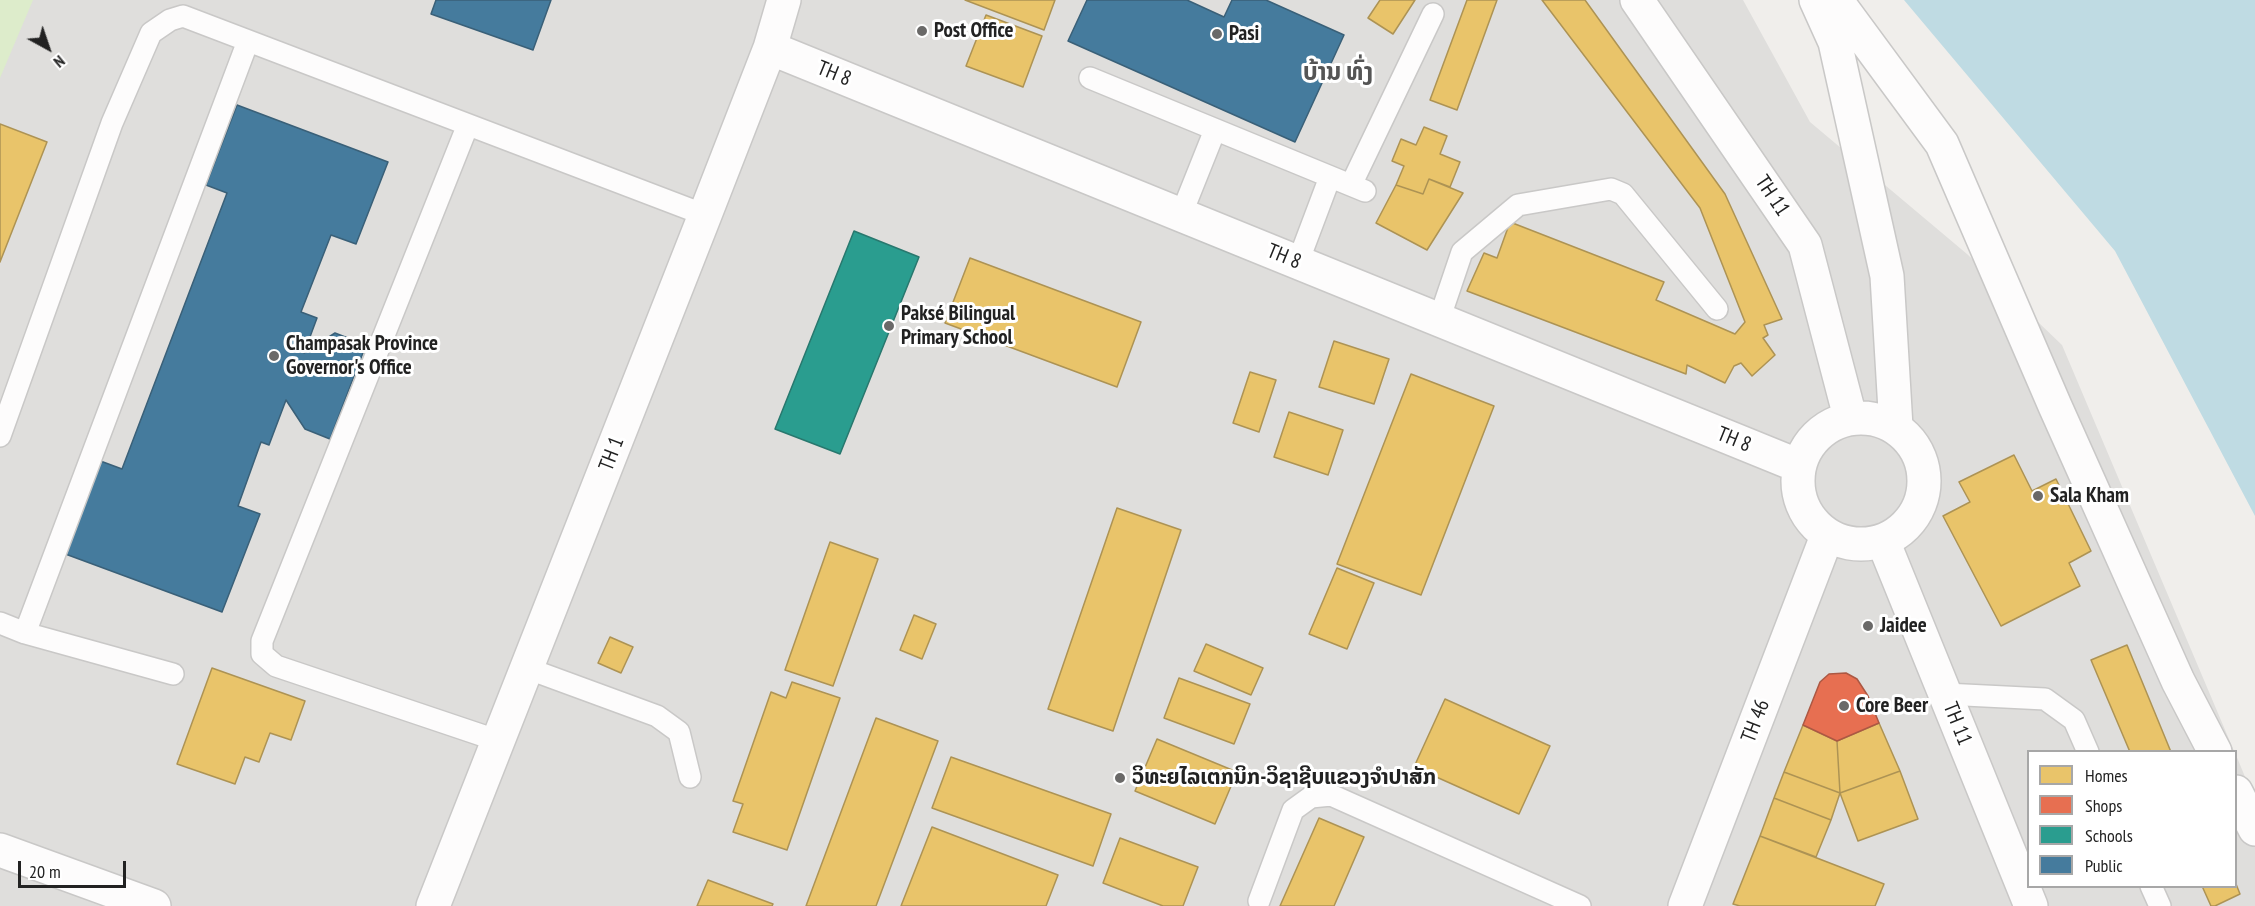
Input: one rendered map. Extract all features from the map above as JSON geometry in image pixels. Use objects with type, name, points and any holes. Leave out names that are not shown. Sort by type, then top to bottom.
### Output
[{"type":"street","name":"TH 1","points":[[433,906],[529,669],[770,48],[784,0]]},
{"type":"street","name":"TH 11","points":[[1637,0],[1805,245],[1850,417]]},
{"type":"street","points":[[1816,0],[1835,42],[1887,276],[1896,427]]},
{"type":"street","points":[[1836,0],[1942,144],[2173,671],[2214,750]]},
{"type":"street","name":"TH 8","points":[[770,48],[1799,466]]},
{"type":"street","points":[[1850,417],[1875,418],[1896,427],[1913,442],[1923,462],[1925,484],[1917,512],[1902,530],[1883,541],[1857,545],[1827,536],[1803,510],[1798,488],[1799,466],[1812,439],[1830,425],[1850,417]]},
{"type":"street","name":"TH 46","points":[[1685,906],[1827,536]]},
{"type":"street","name":"TH 11","points":[[1883,541],[2031,906]]},
{"type":"street","points":[[2237,796],[2255,829]]},
{"type":"street","points":[[0,850],[154,906]]},
{"type":"lane","points":[[1090,78],[1358,188],[1433,14]]},
{"type":"lane","points":[[0,436],[112,123],[151,33],[170,20],[183,16],[705,215]]},
{"type":"lane","points":[[25,633],[248,41]]},
{"type":"lane","points":[[467,126],[262,641],[262,654],[276,666],[499,741]]},
{"type":"lane","points":[[1181,215],[1215,130]]},
{"type":"lane","points":[[1298,262],[1330,177]]},
{"type":"lane","points":[[1439,320],[1462,252],[1518,205],[1611,189],[1623,194],[1717,309]]},
{"type":"lane","points":[[0,623],[25,633],[173,674]]},
{"type":"lane","points":[[529,669],[657,716],[679,732],[690,777]]},
{"type":"lane","points":[[1945,694],[2045,699],[2074,720],[2087,750]]},
{"type":"lane","points":[[1259,901],[1293,810],[1311,797],[1331,795],[1580,906]]},
{"type":"lane","points":[[2152,888],[2160,906]]},
{"type":"shaded area","points":[[0,0],[1743,0],[1810,122],[1967,254],[2062,345],[2234,750],[2027,750],[2027,888],[2237,888],[2237,757],[2255,801],[2255,906],[0,906]]},
{"type":"green space","points":[[0,0],[33,0],[0,78]]},
{"type":"water","points":[[1904,0],[2255,0],[2255,516],[2115,251]]},
{"type":"building: Homes","points":[[965,0],[1055,0],[1044,30]]},
{"type":"building: Homes","points":[[1380,0],[1415,0],[1393,34],[1368,18]]},
{"type":"building: Homes","points":[[1467,0],[1497,0],[1457,110],[1430,100]]},
{"type":"building: Homes","points":[[1542,0],[1585,0],[1725,194],[1782,319],[1764,325],[1768,335],[1763,338],[1775,355],[1752,376],[1741,363],[1734,366],[1725,383],[1687,365],[1686,374],[1467,291],[1484,253],[1497,258],[1510,222],[1664,282],[1656,300],[1735,334],[1745,322],[1700,208]]},
{"type":"building: Homes","points":[[986,15],[1042,36],[1023,87],[966,66]]},
{"type":"building: Homes","points":[[0,124],[47,142],[0,262]]},
{"type":"building: Homes","points":[[1424,127],[1447,136],[1440,154],[1460,162],[1450,187],[1429,179],[1423,194],[1396,185],[1404,166],[1392,161],[1401,139],[1416,145]]},
{"type":"building: Homes","points":[[1429,179],[1463,193],[1427,250],[1376,223],[1396,185],[1423,194]]},
{"type":"building: Homes","points":[[970,258],[1141,322],[1117,387],[945,323]]},
{"type":"building: Homes","points":[[1334,341],[1389,359],[1374,404],[1319,387]]},
{"type":"building: Homes","points":[[1250,372],[1276,380],[1259,432],[1233,423]]},
{"type":"building: Homes","points":[[1411,374],[1494,406],[1421,595],[1337,564]]},
{"type":"building: Homes","points":[[1289,412],[1343,430],[1328,475],[1274,457]]},
{"type":"building: Homes","points":[[2014,455],[2032,491],[2056,479],[2091,551],[2069,563],[2080,586],[2001,626],[1943,516],[1970,502],[1959,482]]},
{"type":"building: Homes","points":[[1117,508],[1181,530],[1113,731],[1048,709]]},
{"type":"building: Homes","points":[[830,542],[878,559],[833,686],[785,670]]},
{"type":"building: Homes","points":[[1337,568],[1374,583],[1347,649],[1309,634]]},
{"type":"building: Homes","points":[[914,615],[936,624],[922,659],[900,650]]},
{"type":"building: Homes","points":[[610,637],[633,647],[621,673],[598,663]]},
{"type":"building: Homes","points":[[1206,644],[1263,668],[1251,695],[1194,671]]},
{"type":"building: Homes","points":[[2127,645],[2170,750],[2129,750],[2091,660]]},
{"type":"building: Homes","points":[[212,668],[305,701],[291,740],[270,733],[259,762],[245,757],[235,784],[177,764]]},
{"type":"building: Homes","points":[[1179,678],[1250,704],[1234,744],[1164,718]]},
{"type":"building: Homes","points":[[792,682],[840,698],[787,850],[733,832],[743,804],[733,801],[771,692],[786,698]]},
{"type":"building: Homes","points":[[1445,699],[1550,746],[1519,814],[1414,767]]},
{"type":"building: Homes","points":[[876,718],[938,741],[876,906],[806,906]]},
{"type":"building: Homes","points":[[1879,723],[1900,771],[1840,793],[1837,741]]},
{"type":"building: Homes","points":[[1803,725],[1837,741],[1840,793],[1784,772]]},
{"type":"building: Homes","points":[[1157,739],[1237,772],[1215,824],[1135,791]]},
{"type":"building: Homes","points":[[951,757],[1111,814],[1093,866],[932,808]]},
{"type":"building: Homes","points":[[1900,771],[1918,819],[1858,841],[1840,793]]},
{"type":"building: Homes","points":[[1784,772],[1840,793],[1831,820],[1774,798]]},
{"type":"building: Homes","points":[[1774,798],[1831,820],[1816,857],[1760,836]]},
{"type":"building: Homes","points":[[1319,818],[1364,837],[1334,906],[1280,906]]},
{"type":"building: Homes","points":[[932,827],[1058,875],[1046,906],[901,906]]},
{"type":"building: Homes","points":[[1760,836],[1884,884],[1875,906],[1740,906],[1733,904]]},
{"type":"building: Homes","points":[[1120,838],[1198,867],[1183,906],[1163,906],[1103,883]]},
{"type":"building: Homes","points":[[708,880],[773,904],[772,906],[697,906]]},
{"type":"building: Homes","points":[[2237,886],[2240,894],[2211,906],[2203,888]]},
{"type":"building: Shops","points":[[1846,673],[1857,679],[1868,696],[1879,723],[1837,741],[1803,725],[1820,682],[1829,674]]},
{"type":"building: Schools","points":[[854,231],[919,257],[840,454],[775,429]]},
{"type":"building: Public","points":[[436,0],[551,0],[533,50],[431,14]]},
{"type":"building: Public","points":[[1087,0],[1187,0],[1224,17],[1232,0],[1266,0],[1344,35],[1295,142],[1068,41]]},
{"type":"building: Public","points":[[237,105],[388,162],[356,244],[331,235],[301,312],[317,318],[304,353],[335,333],[366,345],[330,439],[305,429],[286,400],[269,445],[261,442],[238,506],[260,514],[222,612],[60,552],[95,459],[122,469],[227,193],[206,185]]},
{"type":"place","name":"Post Office","points":[[922,31]]},
{"type":"place","name":"Pasi","points":[[1217,34]]},
{"type":"place","name":"Paksé Bilingual Primary School","points":[[889,326]]},
{"type":"place","name":"Champasak Province Governor's Office","points":[[274,356]]},
{"type":"place","name":"Sala Kham","points":[[2038,496]]},
{"type":"place","name":"Jaidee","points":[[1868,626]]},
{"type":"place","name":"Core Beer","points":[[1844,706]]},
{"type":"place","name":"ວິທະຍໄລເຕກນິກ-ວິຊາຊີບແຂວງຈໍາປາສັກ","points":[[1120,778]]},
{"type":"district","name":"ບ້ານ ທົ່ງ","points":[[1338,73]]}]
